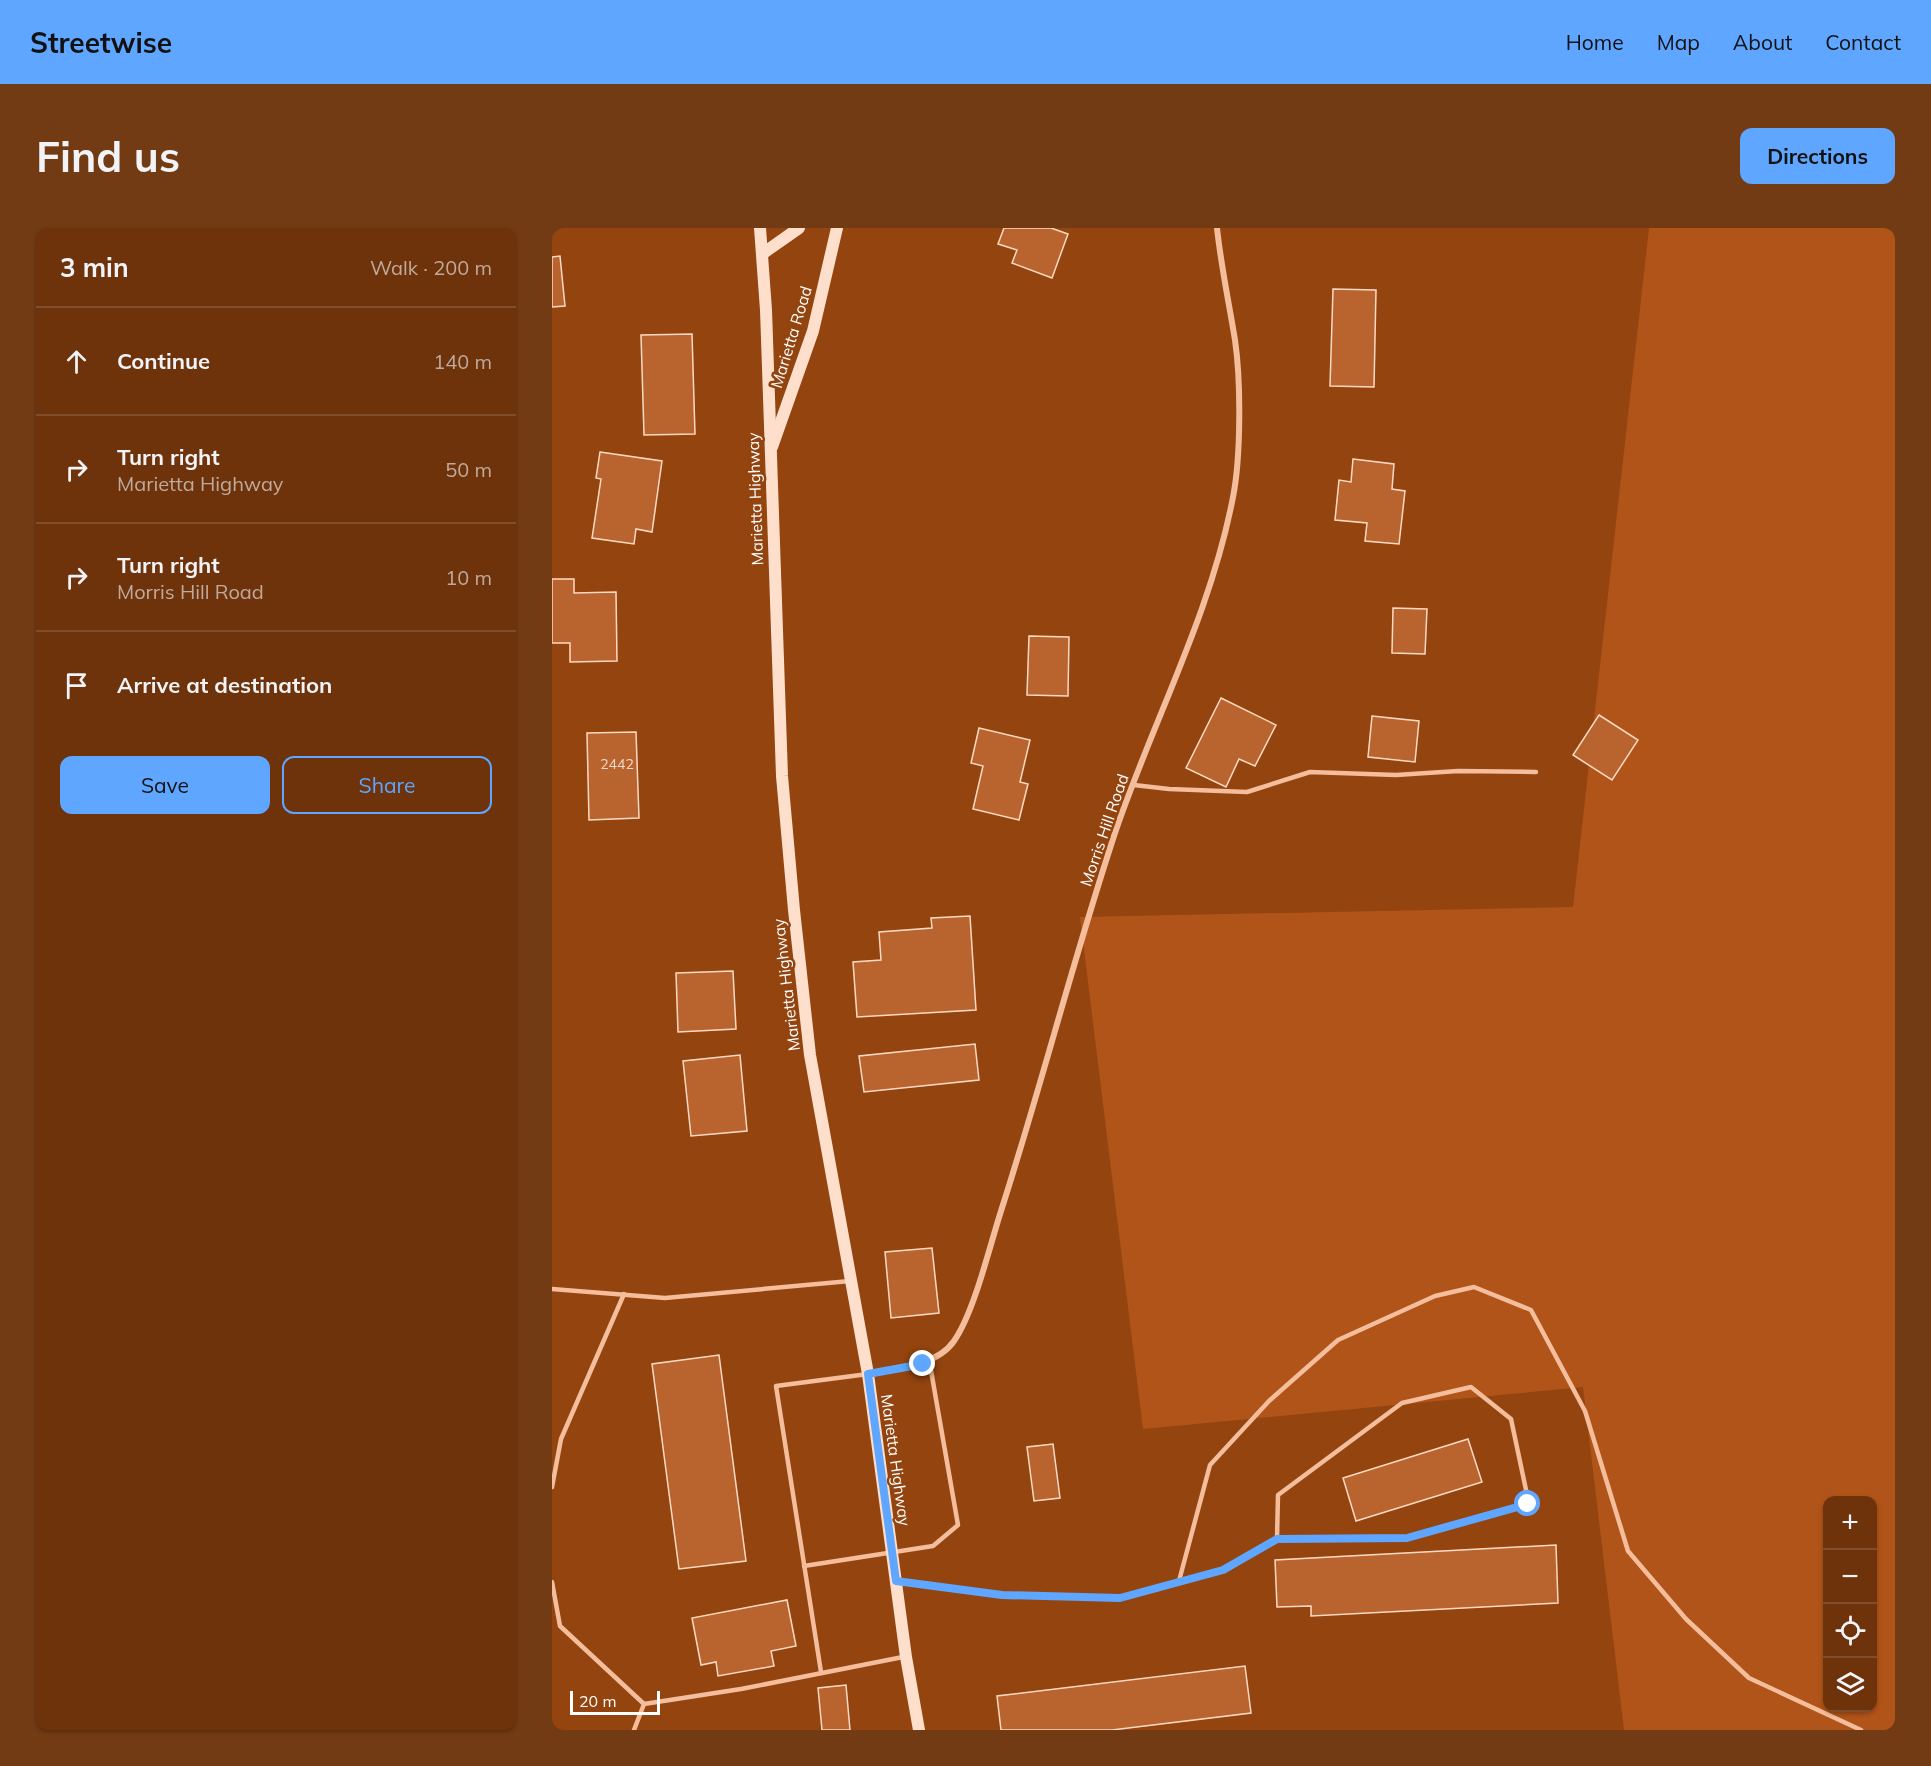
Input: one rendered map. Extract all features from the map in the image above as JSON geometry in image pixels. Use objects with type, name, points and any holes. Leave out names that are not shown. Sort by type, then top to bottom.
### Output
[{"type":"main road","name":"Marietta Highway","points":[[760,228],[782,776],[794,910],[810,1055],[868,1374],[906,1657],[919,1730]]},
{"type":"main road","points":[[762,254],[800,228]]},
{"type":"main road","name":"Marietta Road","points":[[770,453],[813,331],[837,228]]},
{"type":"street","name":"Morris Hill Road","points":[[868,1374],[923,1364],[954,1343],[972,1303],[1034,1109],[1074,964],[1117,828],[1211,582],[1233,496],[1238,435],[1235,344],[1217,228]]},
{"type":"lane","points":[[1134,785],[1169,789],[1247,792],[1310,772],[1396,776],[1458,771],[1536,772]]},
{"type":"lane","points":[[552,1289],[665,1298],[850,1281]]},
{"type":"lane","points":[[1179,1581],[1210,1464],[1269,1401],[1338,1340],[1435,1296],[1474,1287],[1532,1310],[1585,1411],[1628,1551],[1686,1619],[1749,1678],[1861,1730]]},
{"type":"lane","points":[[552,1486],[561,1438],[624,1294]]},
{"type":"lane","points":[[804,1566],[933,1546],[958,1525],[929,1359]]},
{"type":"lane","points":[[821,1672],[776,1386],[868,1374]]},
{"type":"lane","points":[[896,1581],[1002,1595],[1120,1598],[1223,1570],[1277,1539],[1407,1538],[1528,1504],[1511,1419],[1471,1387],[1402,1403],[1278,1495],[1277,1539]]},
{"type":"lane","points":[[552,1582],[560,1626],[644,1704]]},
{"type":"lane","points":[[644,1704],[741,1689],[906,1657]]},
{"type":"lane","points":[[634,1730],[644,1704]]},
{"type":"shaded area","points":[[1649,228],[1887,228],[1895,232],[1895,1730],[1624,1730],[1583,1387],[1143,1429],[1080,917],[1573,907]]},
{"type":"building","points":[[1004,228],[1051,228],[1068,234],[1052,278],[1012,263],[1017,250],[998,244]]},
{"type":"building","points":[[560,256],[565,306],[552,307],[552,257]]},
{"type":"building","points":[[1333,289],[1376,290],[1374,387],[1330,386]]},
{"type":"building","points":[[692,334],[695,434],[644,435],[641,335]]},
{"type":"building","points":[[600,452],[662,461],[652,532],[636,529],[634,544],[592,538],[601,479],[596,478]]},
{"type":"building","points":[[1353,459],[1394,464],[1392,489],[1405,491],[1399,544],[1365,541],[1367,523],[1335,520],[1339,480],[1351,482]]},
{"type":"building","points":[[552,579],[574,579],[574,593],[616,592],[617,661],[570,662],[570,643],[552,643]]},
{"type":"building","points":[[1393,608],[1427,609],[1425,654],[1392,653]]},
{"type":"building","points":[[1029,636],[1069,637],[1068,696],[1027,695]]},
{"type":"building","points":[[1221,698],[1276,725],[1255,766],[1239,759],[1226,787],[1186,768]]},
{"type":"building","points":[[1599,715],[1638,740],[1612,780],[1573,755]]},
{"type":"building","points":[[1372,716],[1419,721],[1415,762],[1368,757]]},
{"type":"building","points":[[979,728],[1030,740],[1020,782],[1028,784],[1019,820],[973,809],[983,766],[971,763]]},
{"type":"building","points":[[636,732],[639,818],[589,820],[587,733]]},
{"type":"building","points":[[970,916],[976,1010],[857,1017],[853,962],[881,960],[879,932],[932,928],[931,918]]},
{"type":"building","points":[[733,971],[736,1029],[678,1032],[676,973]]},
{"type":"building","points":[[975,1044],[979,1080],[864,1092],[859,1056]]},
{"type":"building","points":[[740,1055],[747,1131],[691,1136],[683,1061]]},
{"type":"building","points":[[932,1248],[939,1313],[891,1318],[885,1252]]},
{"type":"building","points":[[719,1355],[746,1561],[679,1569],[652,1364]]},
{"type":"building","points":[[1468,1439],[1482,1482],[1356,1521],[1343,1478]]},
{"type":"building","points":[[1053,1444],[1060,1498],[1034,1501],[1027,1447]]},
{"type":"building","points":[[1556,1545],[1558,1603],[1311,1616],[1311,1606],[1277,1607],[1275,1560]]},
{"type":"building","points":[[787,1600],[796,1646],[771,1651],[774,1666],[718,1676],[716,1662],[701,1665],[692,1618]]},
{"type":"building","points":[[1245,1666],[1251,1713],[1112,1730],[1001,1730],[997,1696]]},
{"type":"building","points":[[846,1685],[850,1730],[822,1730],[818,1688]]},
{"type":"route","points":[[923,1364],[868,1374],[896,1581],[1002,1595],[1120,1598],[1223,1570],[1277,1539],[1407,1538],[1528,1504]]}]
